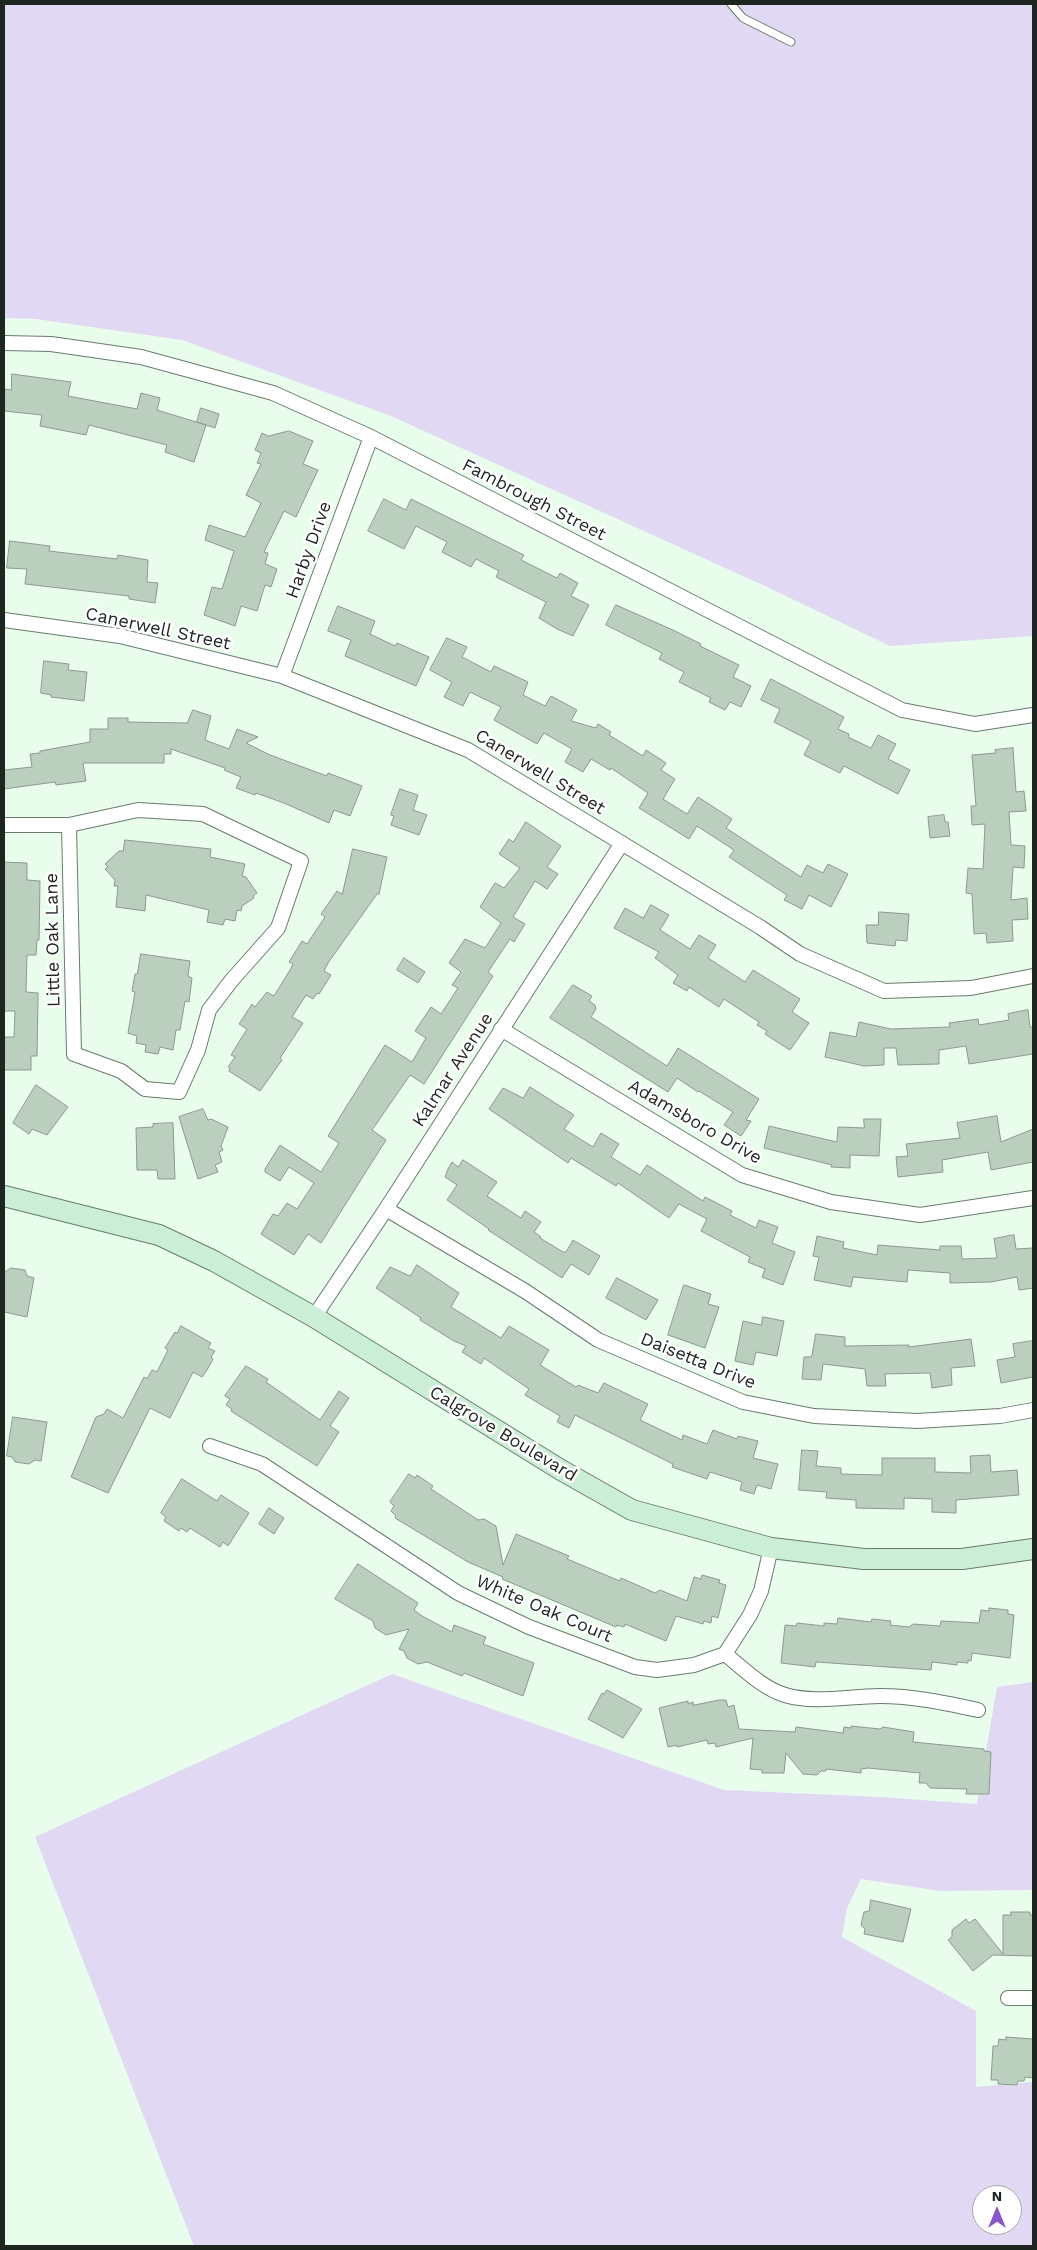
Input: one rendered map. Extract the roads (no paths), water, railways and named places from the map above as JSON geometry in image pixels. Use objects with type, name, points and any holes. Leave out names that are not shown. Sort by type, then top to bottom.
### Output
[{"type":"street","name":"Fambrough Street","points":[[4,344],[52,344],[142,357],[273,393],[371,436],[902,710],[975,724],[1033,715]]},
{"type":"street","name":"Harby Drive","points":[[282,676],[371,436]]},
{"type":"street","name":"Canerwell Street","points":[[4,620],[120,636],[282,676],[468,750],[800,954],[884,991],[971,988],[1033,976]]},
{"type":"street","name":"Little Oak Lane","points":[[138,810],[203,814],[301,861],[278,928],[231,981],[209,1010],[198,1050],[179,1092],[145,1089],[122,1071],[74,1054],[69,826],[138,810]]},
{"type":"street","points":[[4,826],[69,826]]},
{"type":"street","name":"Kalmar Avenue","points":[[314,1317],[386,1209],[622,843]]},
{"type":"street","name":"Adamsboro Drive","points":[[501,1029],[742,1176],[830,1202],[920,1215],[1033,1198]]},
{"type":"street","name":"Calgrove Boulevard","points":[[4,1196],[159,1235],[214,1261],[314,1317],[560,1470],[632,1510],[771,1548],[873,1559],[962,1559],[1033,1549]]},
{"type":"street","name":"Daisetta Drive","points":[[386,1209],[525,1291],[598,1340],[743,1402],[814,1416],[917,1421],[1000,1416],[1033,1410]]},
{"type":"street","name":"White Oak Court","points":[[210,1446],[262,1464],[458,1593],[529,1627],[635,1667],[657,1670],[694,1665],[725,1654]]},
{"type":"street","points":[[771,1548],[760,1591],[750,1616],[725,1654],[763,1684],[784,1694],[810,1699],[881,1696],[922,1699],[978,1710]]},
{"type":"street","points":[[1008,1998],[1033,1998]]},
{"type":"lane","points":[[731,4],[743,18],[791,42]]}]
